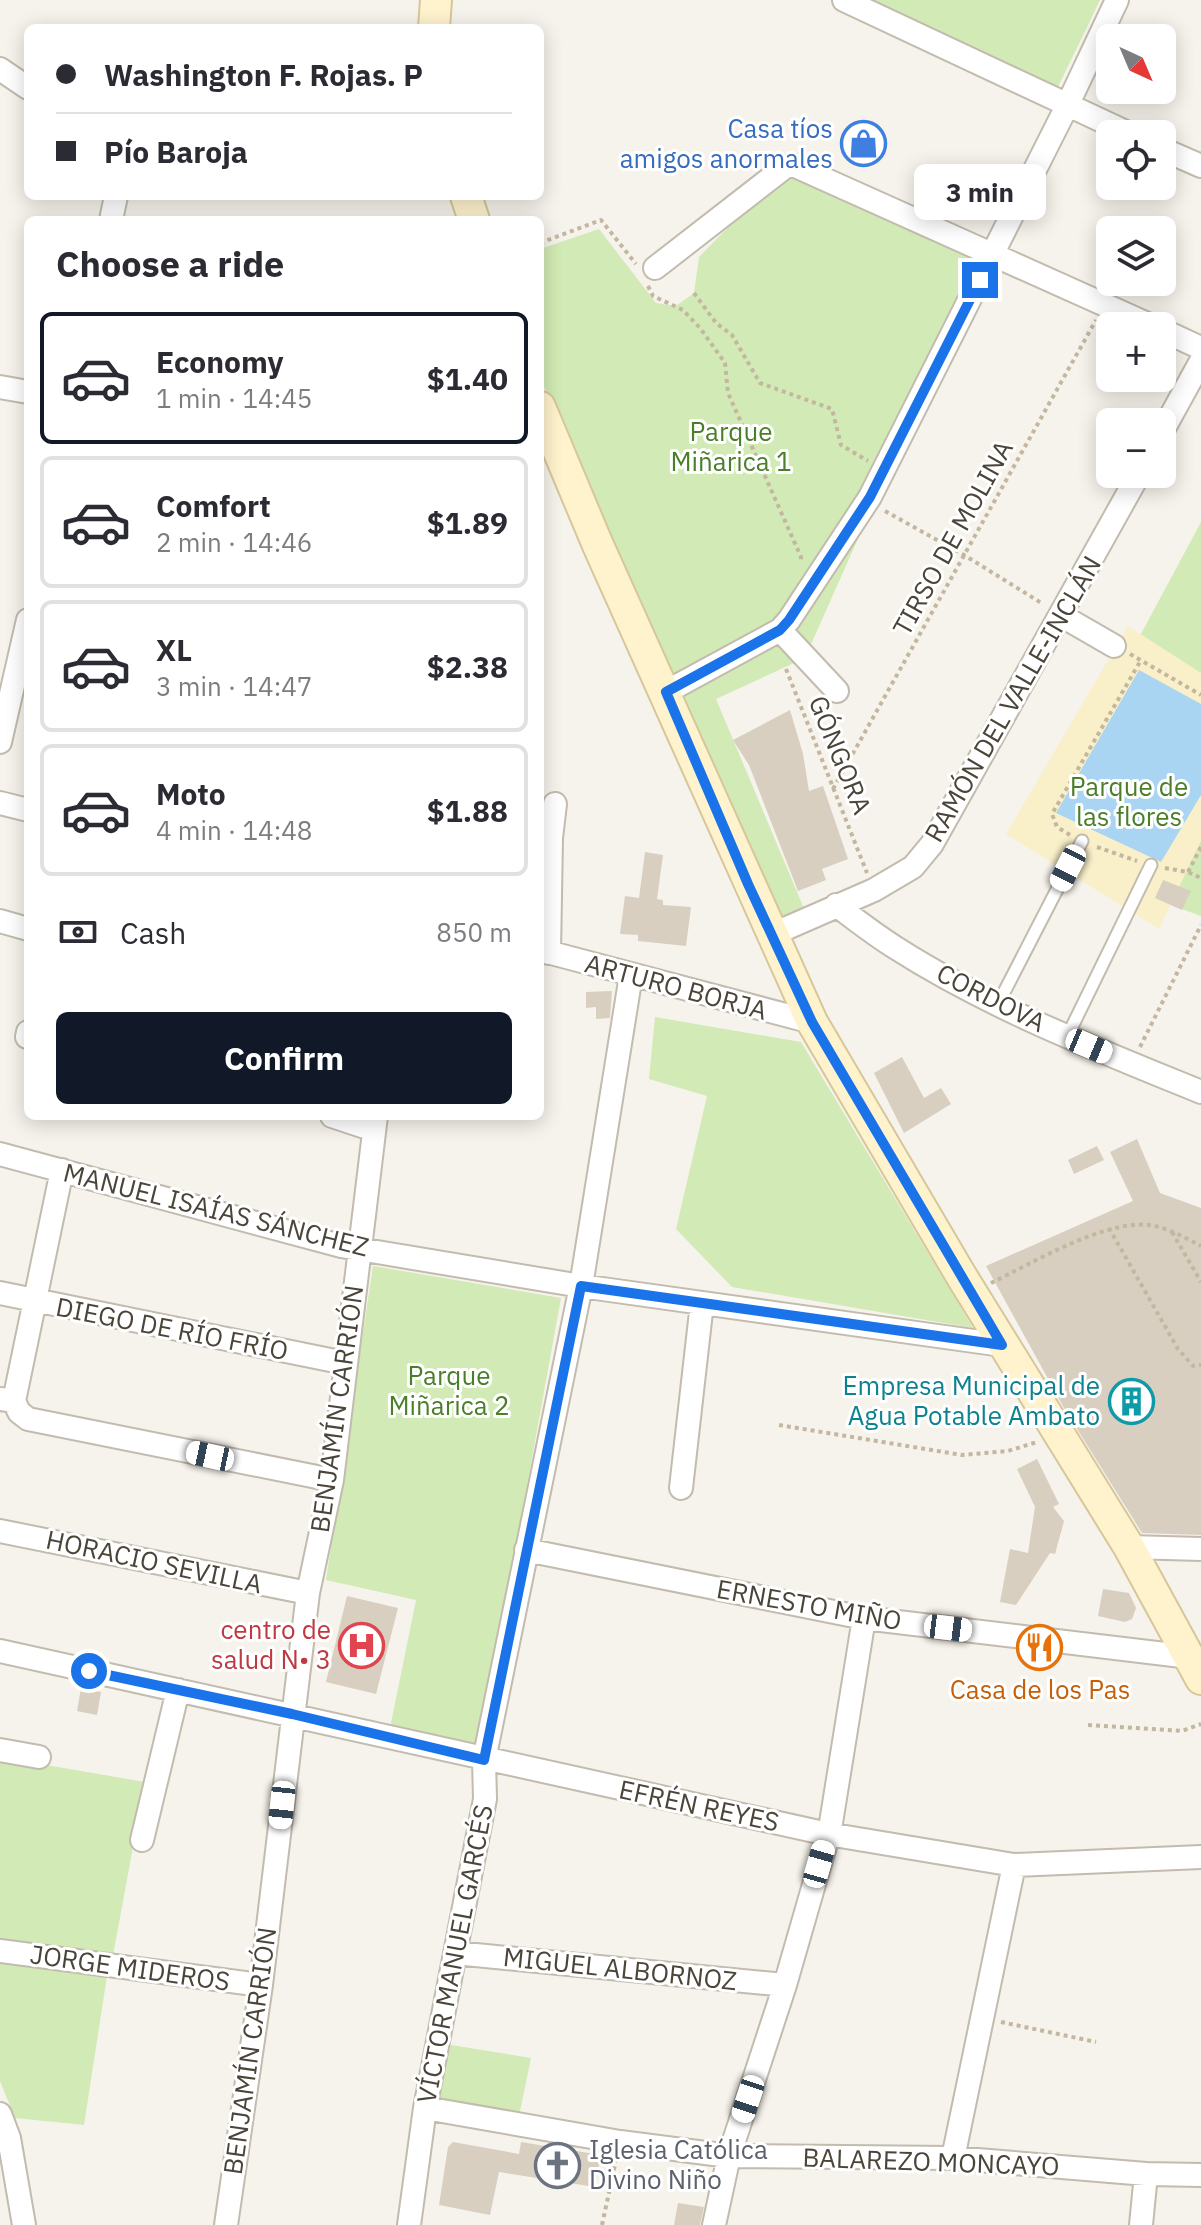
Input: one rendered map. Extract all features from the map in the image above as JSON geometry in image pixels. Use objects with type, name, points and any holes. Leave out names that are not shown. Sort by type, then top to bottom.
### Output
[{"type":"main road","points":[[434,24],[436,0]]},
{"type":"main road","points":[[546,442],[666,692],[812,1022],[1002,1345],[1129,1547],[1196,1668]]},
{"type":"street","points":[[844,0],[1098,120]]},
{"type":"street","points":[[666,692],[775,632],[801,602],[870,497],[994,253],[1117,0]]},
{"type":"street","points":[[0,69],[24,85]]},
{"type":"street","points":[[1176,155],[1201,166]]},
{"type":"street","points":[[647,274],[785,167],[793,165],[1122,312]]},
{"type":"street","points":[[1176,336],[1201,348]]},
{"type":"street","points":[[1175,408],[1201,361]]},
{"type":"street","points":[[0,387],[24,391]]},
{"type":"street","name":"RAMÓN DEL VALLE-INCLÁN","points":[[771,935],[874,890],[913,867],[932,844],[1131,488]]},
{"type":"street","points":[[1062,616],[1114,646]]},
{"type":"street","points":[[775,632],[837,691]]},
{"type":"street","points":[[0,742],[22,675]]},
{"type":"street","points":[[0,803],[24,809]]},
{"type":"street","points":[[544,951],[555,804]]},
{"type":"street","name":"CORDOVA","points":[[836,905],[896,948],[998,1004],[1067,1037],[1201,1092]]},
{"type":"street","points":[[0,921],[24,928]]},
{"type":"street","name":"ARTURO BORJA","points":[[544,951],[812,1022]]},
{"type":"street","name":"VÍCTOR MANUEL GARCÉS","points":[[409,2225],[425,2108],[485,1799],[484,1760],[581,1286],[631,975]]},
{"type":"street","name":"BENJAMÍN CARRIÓN","points":[[226,2225],[261,1985],[308,1593],[332,1480],[375,1123]]},
{"type":"street","name":"MANUEL ISAÍAS SÁNCHEZ","points":[[0,1154],[358,1249],[581,1286],[1002,1345]]},
{"type":"street","points":[[62,1170],[35,1301],[4,1402],[28,1419],[332,1480]]},
{"type":"street","name":"DIEGO DE RÍO FRÍO","points":[[0,1293],[345,1363]]},
{"type":"street","points":[[681,1488],[702,1303]]},
{"type":"street","name":"HORACIO SEVILLA","points":[[0,1531],[308,1593]]},
{"type":"street","points":[[1129,1547],[1201,1549]]},
{"type":"street","name":"ERNESTO MIÑO","points":[[526,1550],[864,1618],[1196,1668]]},
{"type":"street","points":[[714,2225],[729,2156],[785,1985],[828,1834],[864,1618]]},
{"type":"street","name":"EFRÉN REYES","points":[[0,1651],[828,1834],[1014,1865],[1201,1857]]},
{"type":"street","points":[[142,1840],[178,1690]]},
{"type":"street","points":[[0,1750],[39,1757]]},
{"type":"street","points":[[953,2158],[1014,1865]]},
{"type":"street","name":"JORGE MIDEROS","points":[[0,1951],[261,1985]]},
{"type":"street","name":"MIGUEL ALBORNOZ","points":[[455,1953],[785,1985]]},
{"type":"street","name":"BALAREZO MONCAYO","points":[[425,2108],[620,2142],[729,2156],[953,2158],[1146,2174],[1201,2175]]},
{"type":"street","points":[[0,2114],[9,2138],[24,2225]]},
{"type":"street","points":[[1141,2225],[1146,2174]]},
{"type":"lane","points":[[998,1004],[1082,841]]},
{"type":"lane","points":[[1067,1037],[1151,865]]},
{"type":"path","points":[[544,241],[601,220],[647,274],[653,296],[683,310],[725,363],[728,393],[801,557],[801,602]]},
{"type":"path","points":[[694,293],[716,323],[732,335],[760,383],[832,409],[841,445],[884,470]]},
{"type":"path","name":"TIRSO DE MOLINA","points":[[833,789],[1105,304]]},
{"type":"path","points":[[870,497],[877,506],[1062,616]]},
{"type":"path","name":"GÓNGORA","points":[[775,632],[787,670],[874,890]]},
{"type":"path","points":[[1114,646],[1201,695]]},
{"type":"path","points":[[1141,660],[1052,814],[1057,827],[1082,841],[1151,865],[1188,872],[1201,878]]},
{"type":"path","points":[[1188,872],[1201,847]]},
{"type":"path","points":[[1132,1064],[1201,925]]},
{"type":"path","points":[[971,1293],[1109,1228],[1131,1224],[1153,1225],[1201,1246]]},
{"type":"path","points":[[1109,1228],[1178,1349],[1193,1366],[1201,1365]]},
{"type":"path","points":[[1172,1232],[1201,1282]]},
{"type":"path","points":[[779,1425],[962,1455],[1008,1451],[1042,1440],[1056,1431]]},
{"type":"path","points":[[1088,1725],[1182,1731],[1201,1724]]},
{"type":"path","points":[[982,2019],[1096,2042]]},
{"type":"path","points":[[602,2225],[620,2142]]},
{"type":"green space","points":[[869,0],[1100,0],[1057,89]]},
{"type":"green space","name":"Parque Miñarica 1","points":[[787,167],[983,257],[805,658],[716,699],[805,911],[774,925],[625,596],[544,386],[544,248],[599,229],[656,303],[676,306],[694,293],[699,257]]},
{"type":"green space","points":[[1201,522],[1201,916],[1171,905],[1119,675]]},
{"type":"green space","points":[[655,1017],[801,1042],[973,1328],[732,1287],[676,1229],[707,1096],[649,1079]]},
{"type":"green space","name":"Parque Miñarica 2","points":[[373,1266],[561,1298],[480,1744],[390,1728],[416,1600],[326,1580]]},
{"type":"green space","points":[[0,1757],[145,1782],[111,1966],[0,1947]]},
{"type":"green space","points":[[0,1961],[107,1976],[84,2125],[15,2118],[0,2081]]},
{"type":"green space","points":[[439,2043],[531,2058],[518,2121],[427,2106]]},
{"type":"sand","name":"Parque de las flores","points":[[1128,626],[1201,673],[1201,841],[1159,929],[1006,834]]},
{"type":"water","points":[[1139,670],[1201,704],[1201,795],[1161,862],[1056,813]]},
{"type":"building","points":[[790,710],[803,754],[809,791],[823,786],[848,859],[822,869],[826,880],[798,891],[749,765],[733,740]]},
{"type":"building","points":[[645,852],[663,855],[657,899],[663,900],[663,905],[691,907],[686,946],[638,941],[638,935],[620,934],[625,896],[639,898]]},
{"type":"building","points":[[1163,880],[1191,891],[1182,910],[1155,898]]},
{"type":"building","points":[[612,991],[610,1018],[596,1019],[596,1007],[586,1008],[586,992]]},
{"type":"building","points":[[902,1057],[924,1098],[941,1088],[951,1104],[904,1133],[874,1073]]},
{"type":"building","name":"Empresa Municipal de Agua Potable Ambato","points":[[1137,1139],[1160,1193],[1201,1208],[1201,1535],[1142,1533],[1064,1408],[986,1266],[1133,1201],[1110,1152]]},
{"type":"building","points":[[1097,1146],[1104,1160],[1074,1174],[1068,1160]]},
{"type":"building","points":[[1037,1459],[1059,1504],[1053,1507],[1064,1521],[1055,1554],[1050,1553],[1016,1605],[1000,1602],[1010,1549],[1028,1553],[1035,1507],[1017,1469]]},
{"type":"building","points":[[1103,1589],[1129,1593],[1136,1608],[1132,1619],[1125,1622],[1098,1616]]},
{"type":"building","name":"centro de salud N• 3","points":[[347,1596],[398,1608],[376,1694],[326,1682]]},
{"type":"building","points":[[81,1688],[101,1692],[97,1715],[77,1711]]},
{"type":"building","points":[[453,2142],[519,2154],[521,2142],[601,2155],[595,2187],[499,2172],[490,2215],[439,2205],[448,2147]]},
{"type":"building","points":[[678,2203],[704,2207],[700,2225],[674,2225]]},
{"type":"place","name":"Casa tíos amigos anormales","points":[[864,144]]},
{"type":"place","name":"Empresa Municipal de Agua Potable Ambato","points":[[1131,1401]]},
{"type":"place","name":"centro de salud N• 3","points":[[362,1645]]},
{"type":"place","name":"Casa de los Pas","points":[[1040,1647]]},
{"type":"place","name":"Iglesia Católica Divino Niño","points":[[558,2165]]},
{"type":"route","points":[[89,1671],[292,1714],[484,1760],[581,1286],[1002,1345],[812,1022],[748,884],[666,692],[780,630],[789,620],[870,497],[980,280]]}]
